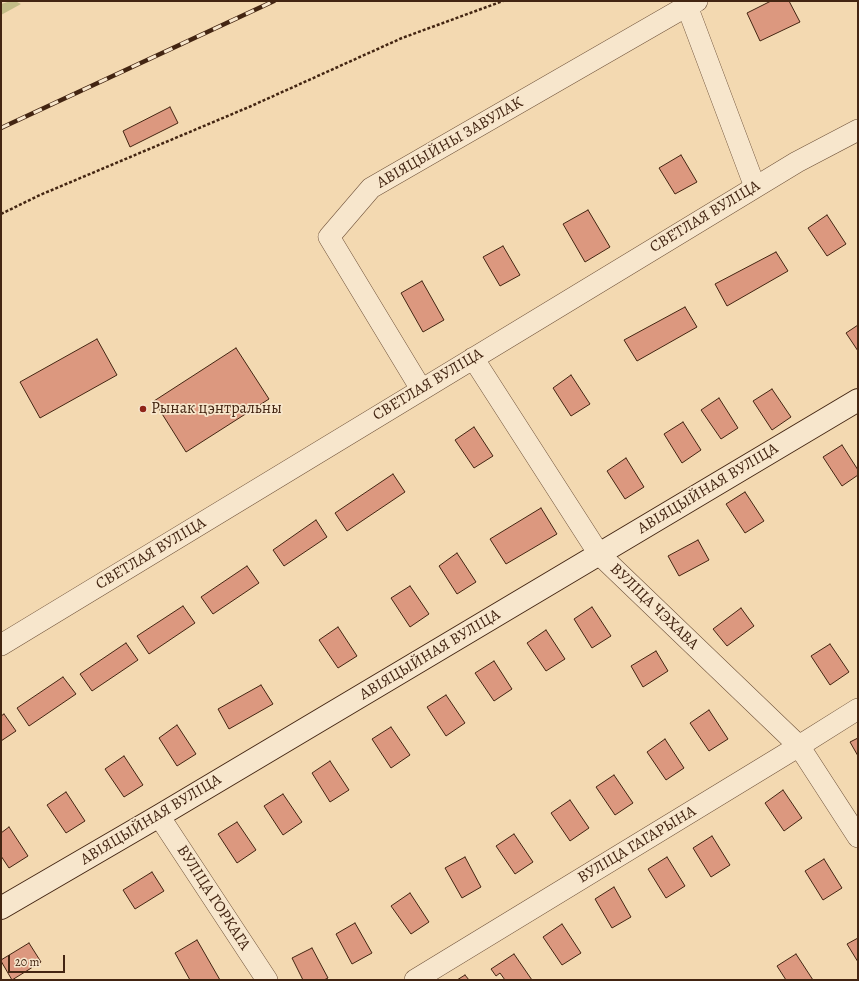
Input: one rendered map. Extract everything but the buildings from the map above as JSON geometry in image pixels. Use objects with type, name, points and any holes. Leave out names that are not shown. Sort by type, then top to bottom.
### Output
[{"type":"street","points":[[692,3],[755,187]]},
{"type":"street","name":"АВІЯЦЫЙНЫ ЗАВУЛАК","points":[[421,390],[329,237],[371,188],[692,3]]},
{"type":"street","name":"СВЕТЛАЯ ВУЛІЦА","points":[[1,645],[755,187],[797,162],[858,130]]},
{"type":"street","name":"ВУЛІЦА ЧЭХАВА","points":[[473,358],[599,554],[799,746],[858,837]]},
{"type":"street","name":"АВІЯЦЫЙНАЯ ВУЛІЦА","points":[[1,908],[159,816],[858,400]]},
{"type":"street","name":"ВУЛІЦА ГАГАРЫНА","points":[[414,980],[858,709]]},
{"type":"street","name":"ВУЛІЦА ГОРКАГА","points":[[159,816],[267,980]]},
{"type":"path","points":[[1,214],[40,195],[249,106],[402,38],[503,1]]},
{"type":"shaded area","points":[[11,1],[21,4],[1,15],[1,4]]},
{"type":"railway","points":[[1,128],[274,1]]},
{"type":"place","name":"Рынак цэнтральны","points":[[143,409]]}]
